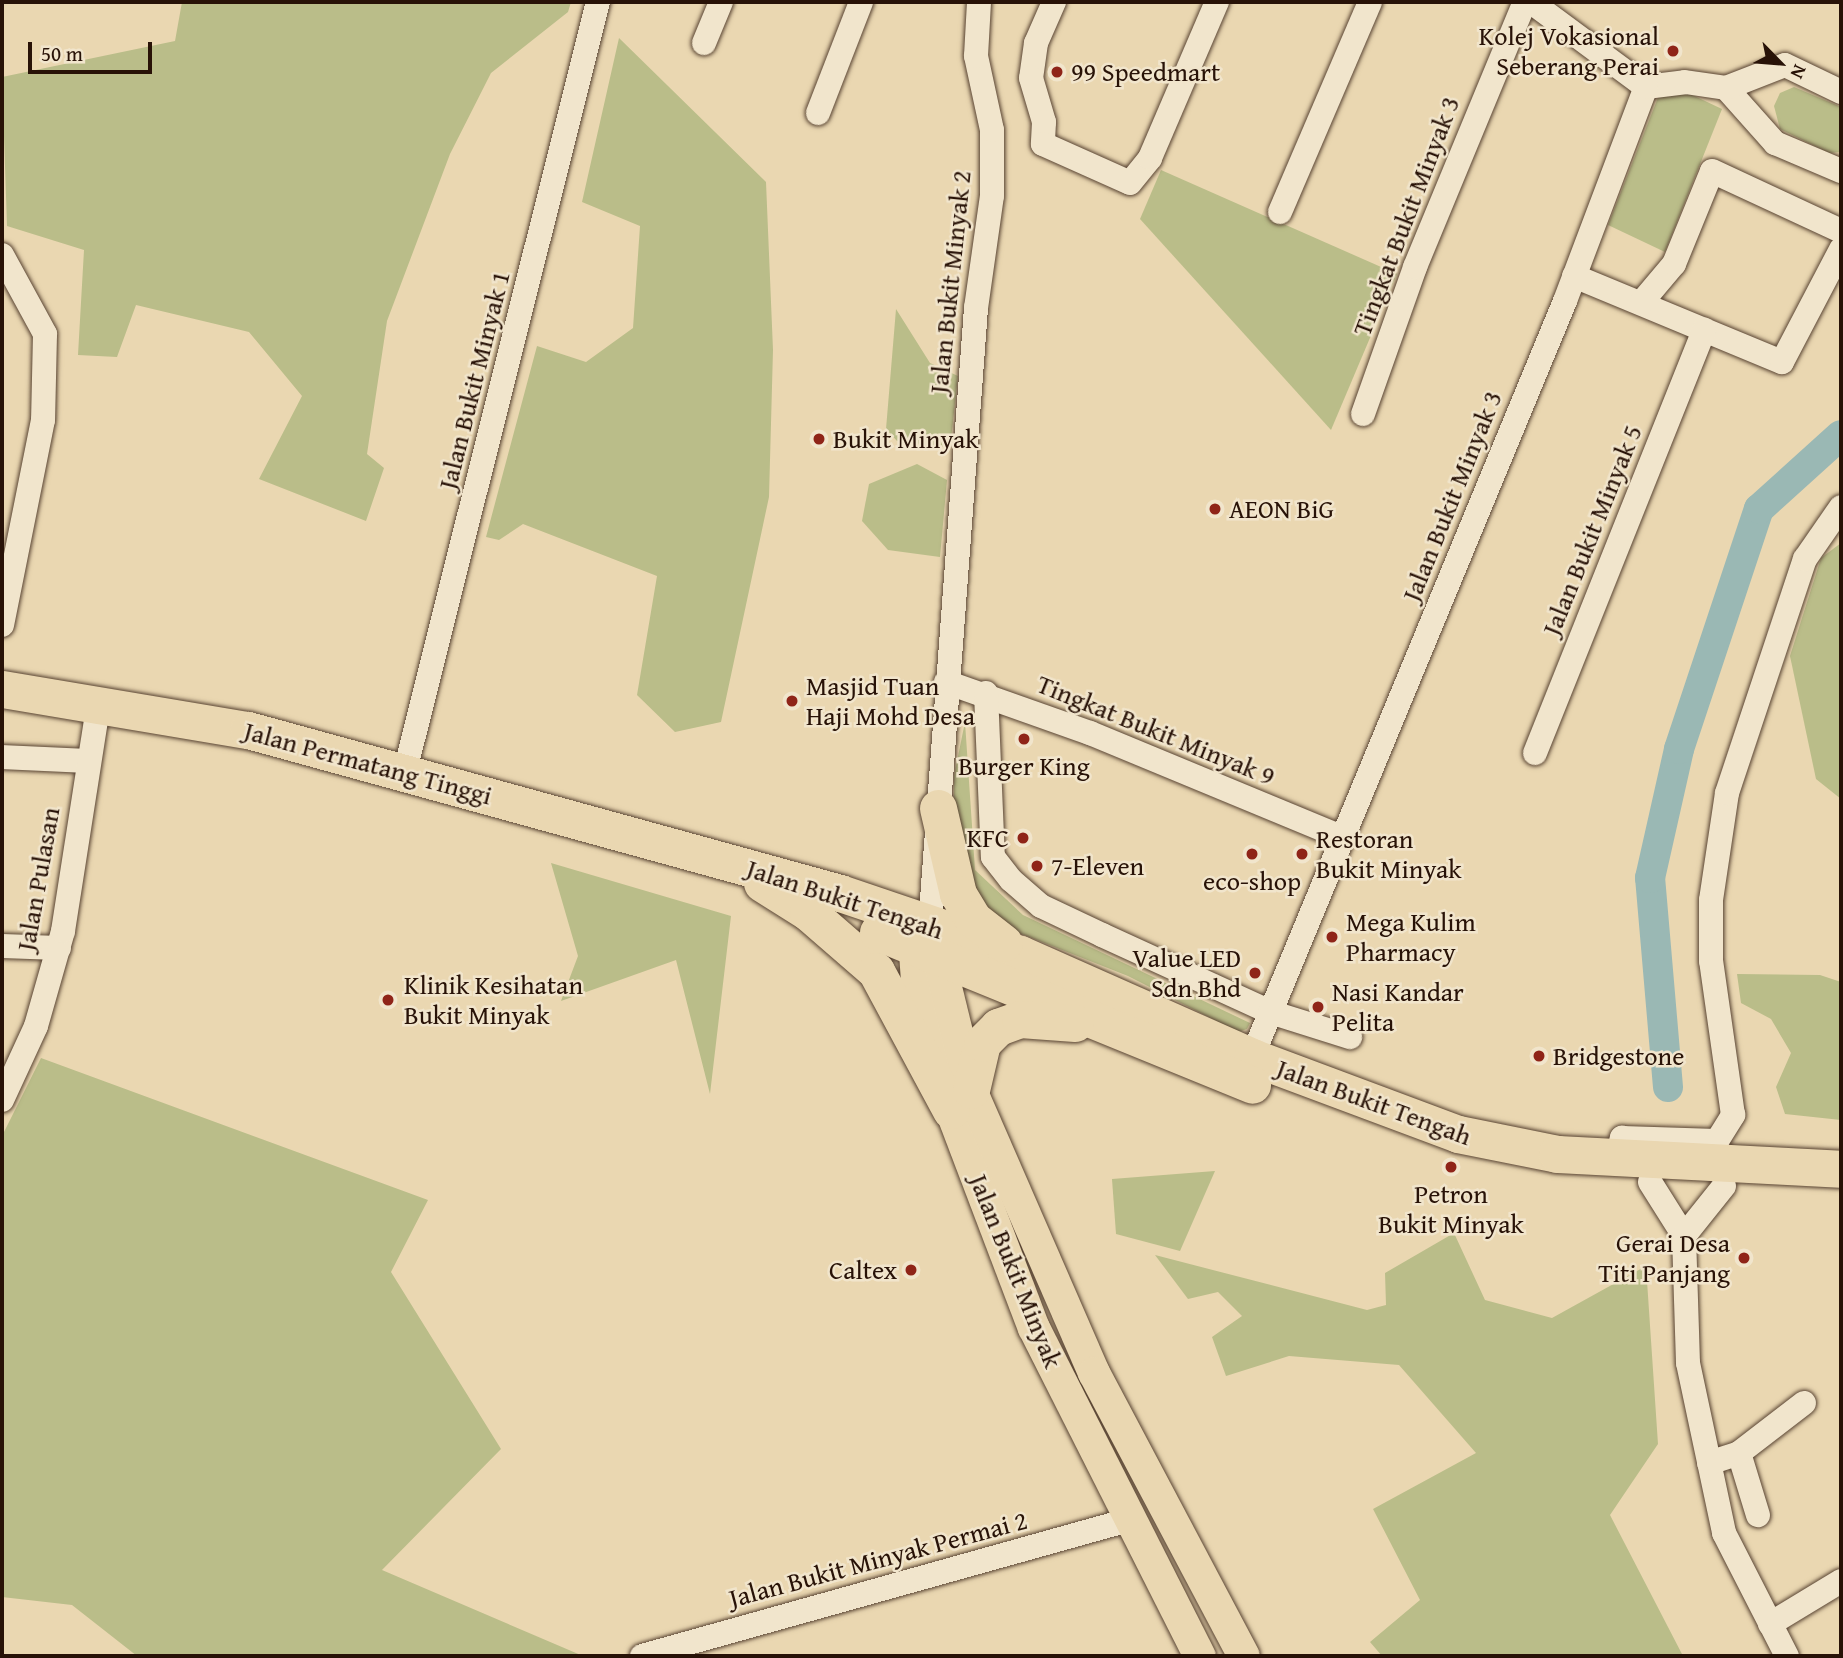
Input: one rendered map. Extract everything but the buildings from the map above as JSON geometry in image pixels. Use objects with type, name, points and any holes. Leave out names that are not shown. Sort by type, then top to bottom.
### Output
[{"type":"highway","name":"Jalan Permatang Tinggi","points":[[2,689],[99,701],[405,771],[728,862]]},
{"type":"highway","points":[[938,808],[958,894],[973,919],[1020,954]]},
{"type":"highway","name":"Jalan Bukit Tengah","points":[[728,862],[924,937],[1114,1026],[1380,1135],[1514,1168],[1650,1182],[1841,1190]]},
{"type":"highway","points":[[728,862],[808,912],[877,971],[961,1100]]},
{"type":"highway","name":"Jalan Bukit Tengah","points":[[924,937],[1020,954],[1252,1057],[1458,1135],[1617,1158],[1841,1169]]},
{"type":"highway","points":[[961,1100],[982,1042],[998,1027],[1020,1018],[1114,1026]]},
{"type":"main road","name":"Jalan Bukit Minyak","points":[[924,937],[918,997],[961,1100],[1094,1373],[1244,1656]]},
{"type":"main road","name":"Jalan Bukit Minyak","points":[[961,1100],[1034,1328],[1200,1656]]},
{"type":"street","name":"Jalan Bukit Minyak 1","points":[[405,771],[598,2]]},
{"type":"street","points":[[704,43],[721,2]]},
{"type":"street","points":[[818,113],[861,2]]},
{"type":"street","name":"Jalan Bukit Minyak 2","points":[[924,937],[938,808],[976,309],[992,195],[992,130],[976,56],[979,2]]},
{"type":"street","points":[[1054,2],[1036,43],[1031,78],[1044,122],[1043,144],[1130,183],[1139,177],[1217,2]]},
{"type":"street","points":[[1280,212],[1370,2]]},
{"type":"street","name":"Tingkat Bukit Minyak 3","points":[[1363,414],[1415,267],[1525,2]]},
{"type":"street","points":[[1531,2],[1646,87],[1685,82],[1726,88],[1785,65],[1841,92]]},
{"type":"street","name":"Jalan Bukit Minyak 3","points":[[1252,1057],[1574,276],[1646,87]]},
{"type":"street","points":[[1726,88],[1775,144],[1841,171]]},
{"type":"street","points":[[1641,303],[1674,264],[1712,172],[1841,231]]},
{"type":"street","points":[[1574,276],[1782,362],[1841,249]]},
{"type":"street","points":[[2,255],[45,334],[43,420],[2,625]]},
{"type":"street","name":"Jalan Bukit Minyak 5","points":[[1535,753],[1704,330]]},
{"type":"street","points":[[1617,1158],[1622,1138],[1717,1140],[1733,1115],[1711,961],[1711,900],[1727,793],[1805,559],[1841,508]]},
{"type":"street","name":"Tingkat Bukit Minyak 9","points":[[946,682],[986,693],[1343,838]]},
{"type":"street","points":[[986,693],[993,857],[1011,880],[1041,906],[1270,1012],[1350,1037]]},
{"type":"street","name":"Jalan Pulasan","points":[[2,1100],[36,1026],[59,948],[87,761],[99,701]]},
{"type":"street","points":[[2,757],[87,761]]},
{"type":"street","points":[[2,946],[59,948]]},
{"type":"street","points":[[1650,1182],[1684,1236],[1688,1363],[1724,1532],[1787,1656]]},
{"type":"street","points":[[1684,1236],[1724,1186]]},
{"type":"street","points":[[1709,1463],[1739,1453],[1804,1403]]},
{"type":"street","points":[[1739,1453],[1758,1515]]},
{"type":"street","name":"Jalan Bukit Minyak Permai 2","points":[[642,1656],[1132,1519]]},
{"type":"street","points":[[1770,1625],[1841,1581]]},
{"type":"green space","points":[[182,2],[571,2],[568,12],[491,73],[450,154],[387,321],[367,454],[384,468],[366,521],[259,479],[302,396],[249,332],[136,305],[117,357],[78,355],[84,250],[7,226],[2,77],[175,41]]},
{"type":"green space","points":[[619,38],[766,182],[773,350],[769,497],[721,722],[675,732],[637,695],[657,576],[523,524],[499,540],[486,537],[537,346],[586,362],[633,328],[640,226],[582,202]]},
{"type":"green space","points":[[1794,87],[1841,107],[1841,152],[1829,153],[1780,129],[1774,106],[1780,93]]},
{"type":"green space","points":[[1686,92],[1722,109],[1665,252],[1608,225],[1659,95]]},
{"type":"green space","points":[[1161,170],[1397,274],[1331,430],[1140,219]]},
{"type":"green space","points":[[896,309],[930,363],[958,376],[950,448],[897,441],[886,429]]},
{"type":"green space","points":[[917,464],[947,480],[940,557],[888,550],[862,521],[869,484]]},
{"type":"green space","points":[[1841,543],[1841,799],[1816,779],[1790,656],[1821,558]]},
{"type":"green space","points":[[965,722],[975,870],[1023,915],[1250,1023],[1247,1029],[1238,1032],[1128,976],[979,917],[954,845],[954,776]]},
{"type":"green space","points":[[551,863],[731,916],[710,1094],[676,960],[561,1001],[578,956]]},
{"type":"green space","points":[[1737,974],[1820,975],[1841,982],[1841,1120],[1785,1114],[1776,1087],[1791,1053],[1771,1019],[1741,1003]]},
{"type":"green space","points":[[41,1058],[428,1200],[391,1272],[501,1449],[382,1570],[583,1656],[137,1656],[72,1605],[2,1597],[2,1136]]},
{"type":"green space","points":[[1215,1171],[1180,1251],[1116,1234],[1112,1179]]},
{"type":"green space","points":[[1454,1233],[1485,1300],[1552,1318],[1646,1266],[1658,1444],[1610,1515],[1683,1656],[1382,1656],[1370,1642],[1420,1600],[1373,1509],[1476,1453],[1399,1365],[1289,1356],[1226,1376],[1212,1337],[1242,1316],[1218,1292],[1188,1299],[1155,1255],[1367,1310],[1386,1305],[1385,1273]]},
{"type":"waterway","points":[[1668,1087],[1650,878],[1679,749],[1759,509],[1841,435]]},
{"type":"place","name":"Kolej Vokasional Seberang Perai","points":[[1673,51]]},
{"type":"place","name":"99 Speedmart","points":[[1057,72]]},
{"type":"place","name":"Bukit Minyak","points":[[819,439]]},
{"type":"place","name":"AEON BiG","points":[[1215,509]]},
{"type":"place","name":"Masjid Tuan Haji Mohd Desa","points":[[792,701]]},
{"type":"place","name":"Burger King","points":[[1024,739]]},
{"type":"place","name":"KFC","points":[[1023,838]]},
{"type":"place","name":"eco-shop","points":[[1252,854]]},
{"type":"place","name":"Restoran Bukit Minyak","points":[[1302,854]]},
{"type":"place","name":"7-Eleven","points":[[1037,866]]},
{"type":"place","name":"Mega Kulim Pharmacy","points":[[1332,937]]},
{"type":"place","name":"Value LED Sdn Bhd","points":[[1255,973]]},
{"type":"place","name":"Klinik Kesihatan Bukit Minyak","points":[[388,1000]]},
{"type":"place","name":"Nasi Kandar Pelita","points":[[1318,1007]]},
{"type":"place","name":"Bridgestone","points":[[1539,1056]]},
{"type":"place","name":"Petron Bukit Minyak","points":[[1451,1167]]},
{"type":"place","name":"Gerai Desa Titi Panjang","points":[[1744,1258]]},
{"type":"place","name":"Caltex","points":[[911,1270]]}]
